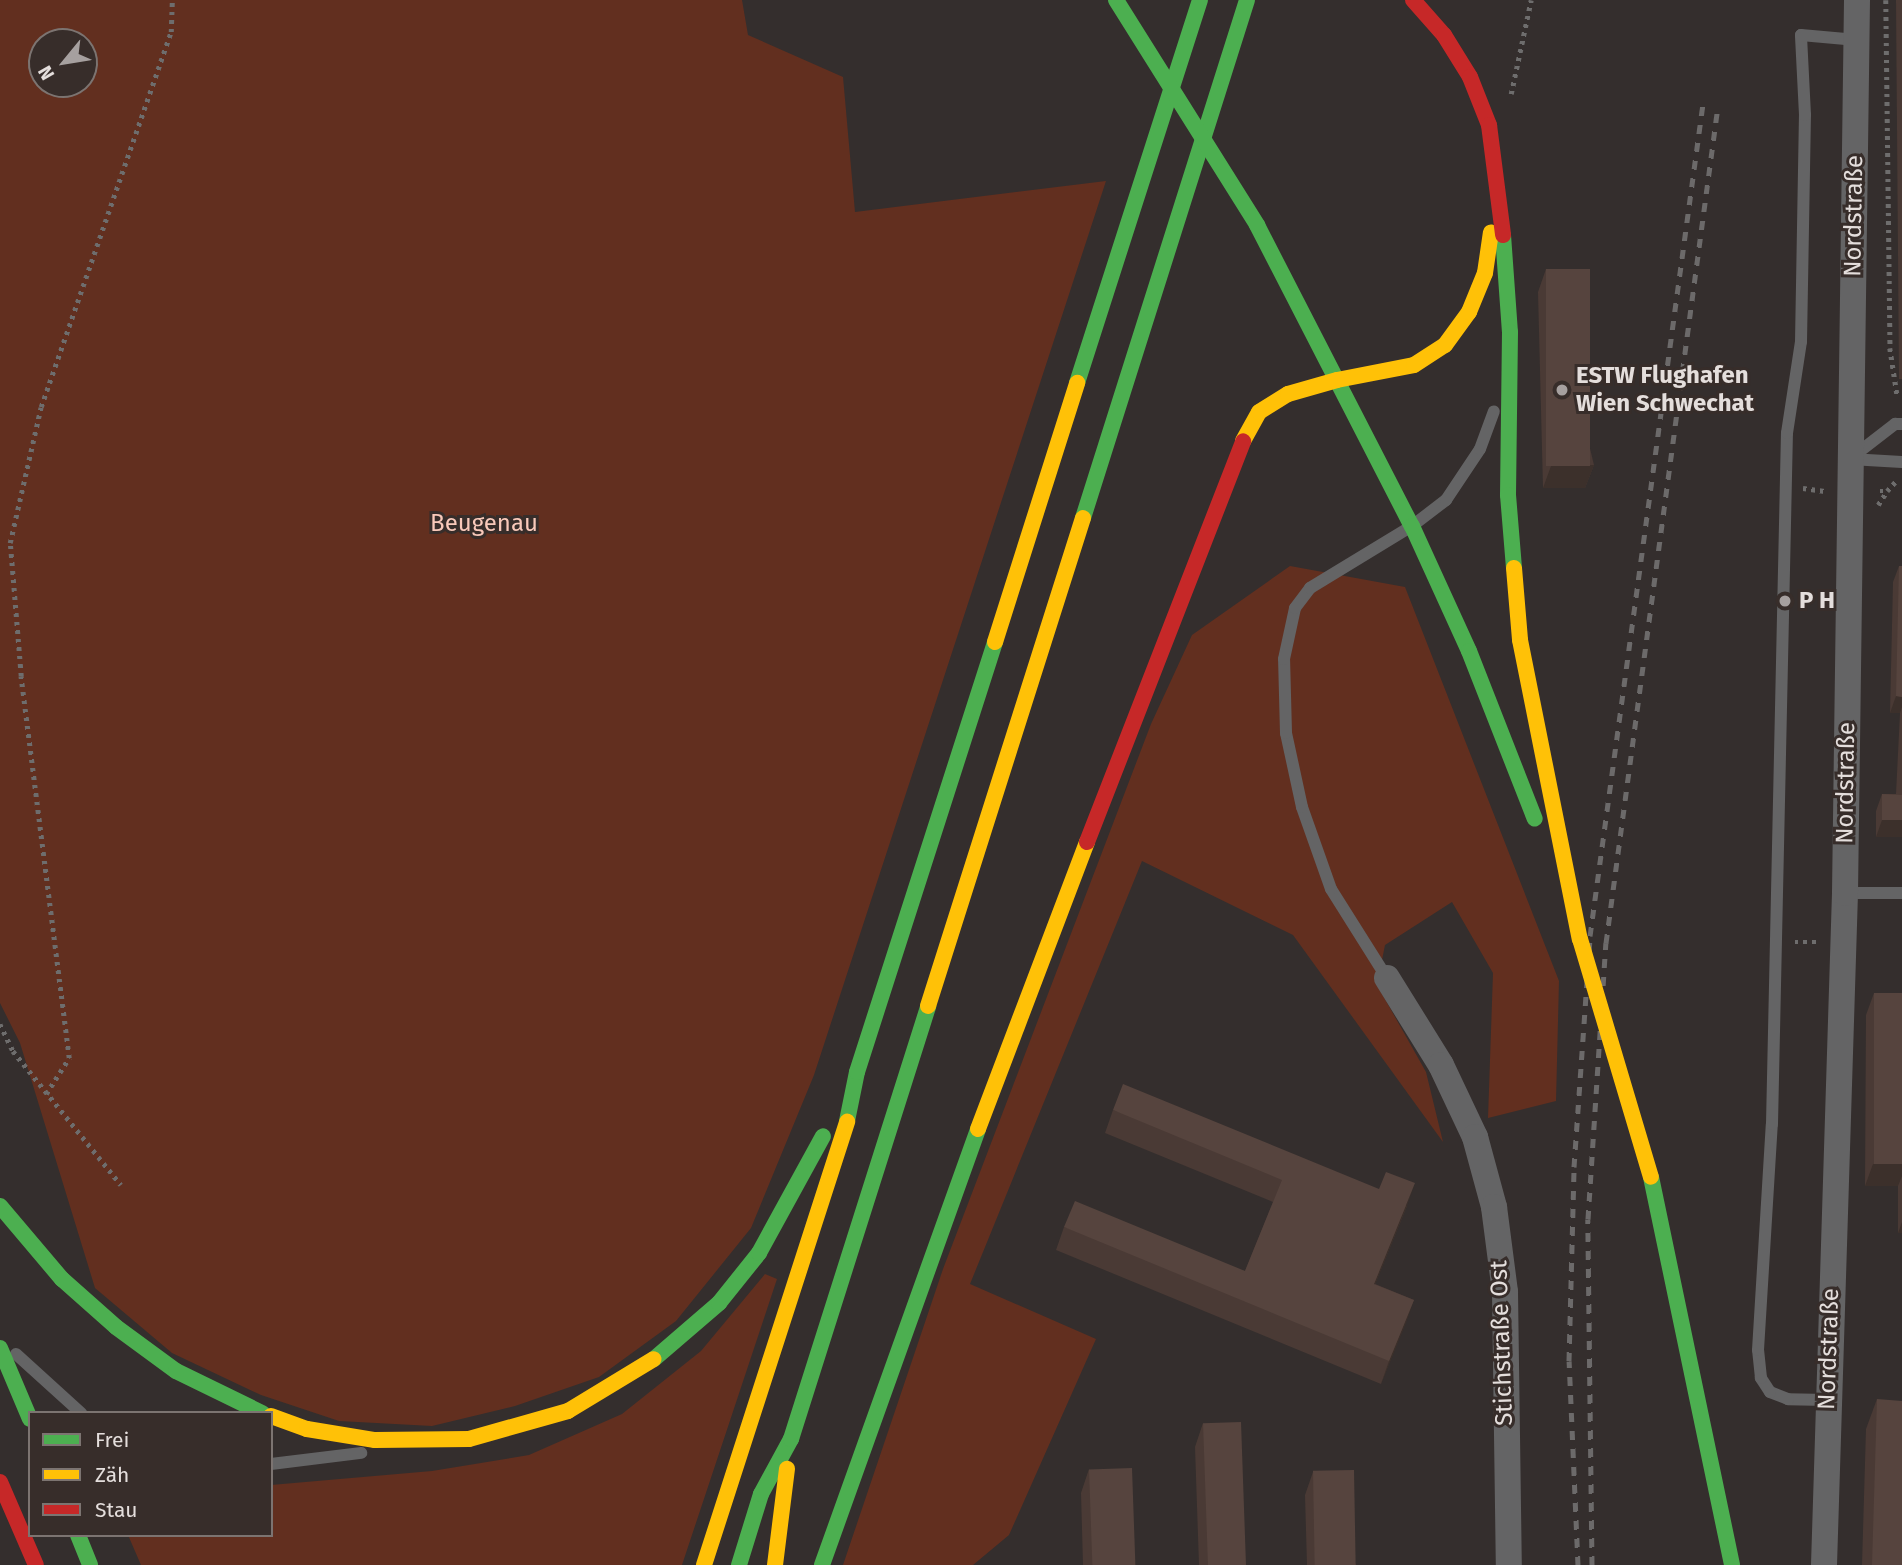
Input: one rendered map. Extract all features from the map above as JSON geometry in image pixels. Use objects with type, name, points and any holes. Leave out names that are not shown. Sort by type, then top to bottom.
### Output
[{"type":"main road","points":[[1116,0],[1257,225],[1338,380],[1412,526],[1469,652],[1531,808],[1580,939],[1651,1177],[1732,1565]]},
{"type":"main road","points":[[704,1565],[843,1140],[857,1072],[1200,0]]},
{"type":"main road","points":[[775,1565],[791,1439],[1247,0]]},
{"type":"main road","points":[[1413,0],[1444,35],[1470,77],[1492,139],[1499,177],[1510,332],[1508,495],[1520,640],[1536,733],[1580,939]]},
{"type":"main road","points":[[822,1565],[939,1231],[1233,459],[1259,412],[1287,394],[1338,380],[1413,365],[1445,345],[1469,312],[1485,273],[1499,177]]},
{"type":"main road","points":[[273,1417],[307,1429],[375,1440],[469,1439],[527,1426],[568,1411],[671,1349],[719,1303],[759,1253],[800,1186],[857,1072]]},
{"type":"main road","points":[[0,1206],[62,1279],[117,1327],[176,1371],[258,1411]]},
{"type":"main road","points":[[0,1348],[28,1414]]},
{"type":"main road","points":[[739,1565],[761,1494],[791,1439]]},
{"type":"main road","points":[[0,1482],[36,1565]]},
{"type":"main road","points":[[79,1537],[90,1565]]},
{"type":"street","name":"Nordstraße","points":[[1824,1565],[1844,893],[1857,0]]},
{"type":"street","name":"Stichstraße Ost","points":[[1387,978],[1441,1065],[1475,1136],[1494,1207],[1505,1292],[1509,1565]]},
{"type":"lane","points":[[1827,1400],[1780,1398],[1764,1385],[1760,1369],[1776,942],[1787,433],[1801,342],[1805,115],[1801,36],[1857,40]]},
{"type":"lane","points":[[1387,978],[1331,889],[1302,807],[1286,733],[1284,659],[1295,608],[1310,588],[1412,526],[1446,500],[1480,449],[1497,404],[1510,332]]},
{"type":"lane","points":[[1850,459],[1895,424],[1902,424]]},
{"type":"lane","points":[[1850,459],[1902,462]]},
{"type":"lane","points":[[1844,893],[1902,893]]},
{"type":"lane","points":[[0,1338],[79,1411]]},
{"type":"lane","points":[[273,1464],[469,1439]]},
{"type":"path","points":[[46,1094],[69,1058],[21,676],[10,543],[41,407],[171,32],[172,0]]},
{"type":"path","points":[[1492,139],[1504,117],[1517,74],[1531,0]]},
{"type":"path","points":[[1886,0],[1893,379],[1897,394]]},
{"type":"path","points":[[1886,378],[1893,379]]},
{"type":"path","points":[[1880,491],[1887,491],[1895,482]]},
{"type":"path","points":[[1786,486],[1836,489]]},
{"type":"path","points":[[1776,942],[1825,943]]},
{"type":"path","points":[[0,1024],[13,1051],[121,1185]]},
{"type":"green space","name":"Beugenau","points":[[0,0],[742,0],[748,35],[843,77],[855,212],[1106,181],[814,1075],[751,1228],[676,1321],[599,1377],[515,1406],[432,1426],[339,1421],[261,1395],[172,1353],[95,1288],[20,1043],[0,1003]]},
{"type":"green space","points":[[1290,566],[1405,587],[1559,981],[1556,1101],[1488,1118],[1493,973],[1452,902],[1385,945],[1377,985],[1426,1072],[1443,1142],[1293,935],[1142,861],[970,1284],[1096,1339],[1009,1535],[973,1565],[843,1565],[943,1269],[1151,724],[1192,635]]},
{"type":"green space","points":[[765,1274],[777,1279],[682,1565],[141,1565],[129,1537],[273,1537],[273,1485],[432,1471],[529,1455],[622,1414],[701,1351]]},
{"type":"building","name":"ESTW Flughafen Wien Schwechat","points":[[1546,269],[1590,269],[1590,466],[1546,466]]},
{"type":"building","points":[[1899,566],[1902,566],[1902,697],[1896,696]]},
{"type":"building","points":[[1882,794],[1902,795],[1902,820],[1882,820]]},
{"type":"building","points":[[1874,993],[1902,993],[1902,1164],[1874,1164]]},
{"type":"building","points":[[1123,1084],[1379,1189],[1386,1172],[1415,1183],[1374,1284],[1414,1300],[1389,1361],[1064,1227],[1075,1201],[1245,1271],[1282,1180],[1113,1110]]},
{"type":"building","points":[[1877,1399],[1902,1401],[1902,1565],[1872,1565]]},
{"type":"building","points":[[1241,1422],[1246,1565],[1208,1565],[1203,1423]]},
{"type":"building","points":[[1132,1468],[1135,1565],[1092,1565],[1089,1470]]},
{"type":"building","points":[[1354,1470],[1356,1565],[1315,1565],[1313,1471]]},
{"type":"railway","points":[[1578,1565],[1569,1361],[1574,1167],[1590,936],[1703,103]]},
{"type":"railway","points":[[1592,1565],[1588,1219],[1606,943],[1718,106]]},
{"type":"traffic: fast","points":[[1116,0],[1257,225]]},
{"type":"traffic: fast","points":[[1077,383],[1200,0]]},
{"type":"traffic: fast","points":[[1083,518],[1247,0]]},
{"type":"traffic: fast","points":[[1257,225],[1412,526],[1469,651],[1535,819]]},
{"type":"traffic: fast","points":[[1503,235],[1510,332],[1508,495],[1514,568]]},
{"type":"traffic: fast","points":[[847,1121],[857,1072],[995,642]]},
{"type":"traffic: fast","points":[[739,1565],[761,1494],[791,1439],[928,1006]]},
{"type":"traffic: fast","points":[[822,1565],[978,1129]]},
{"type":"traffic: fast","points":[[654,1359],[719,1303],[759,1253],[823,1136]]},
{"type":"traffic: fast","points":[[1651,1177],[1732,1565]]},
{"type":"traffic: fast","points":[[0,1206],[62,1279],[116,1327],[176,1371],[258,1411]]},
{"type":"traffic: fast","points":[[0,1348],[28,1414]]},
{"type":"traffic: fast","points":[[79,1537],[90,1565]]},
{"type":"traffic: slow","points":[[1337,380],[1414,365],[1445,345],[1469,312],[1485,273],[1491,232]]},
{"type":"traffic: slow","points":[[1243,441],[1259,412],[1288,394],[1337,380]]},
{"type":"traffic: slow","points":[[995,642],[1077,383]]},
{"type":"traffic: slow","points":[[928,1006],[1083,518]]},
{"type":"traffic: slow","points":[[1514,568],[1520,640],[1580,939]]},
{"type":"traffic: slow","points":[[978,1129],[1087,842]]},
{"type":"traffic: slow","points":[[1580,939],[1651,1177]]},
{"type":"traffic: slow","points":[[704,1565],[847,1121]]},
{"type":"traffic: slow","points":[[273,1417],[307,1429],[375,1440],[469,1439],[568,1411],[654,1359]]},
{"type":"traffic: slow","points":[[775,1565],[787,1469]]},
{"type":"traffic: jam","points":[[1413,0],[1444,35],[1470,77],[1489,125],[1503,235]]},
{"type":"traffic: jam","points":[[1087,842],[1243,441]]},
{"type":"traffic: jam","points":[[0,1482],[36,1565]]},
{"type":"place","name":"ESTW Flughafen Wien Schwechat","points":[[1562,390]]},
{"type":"place","name":"P H","points":[[1785,601]]}]
